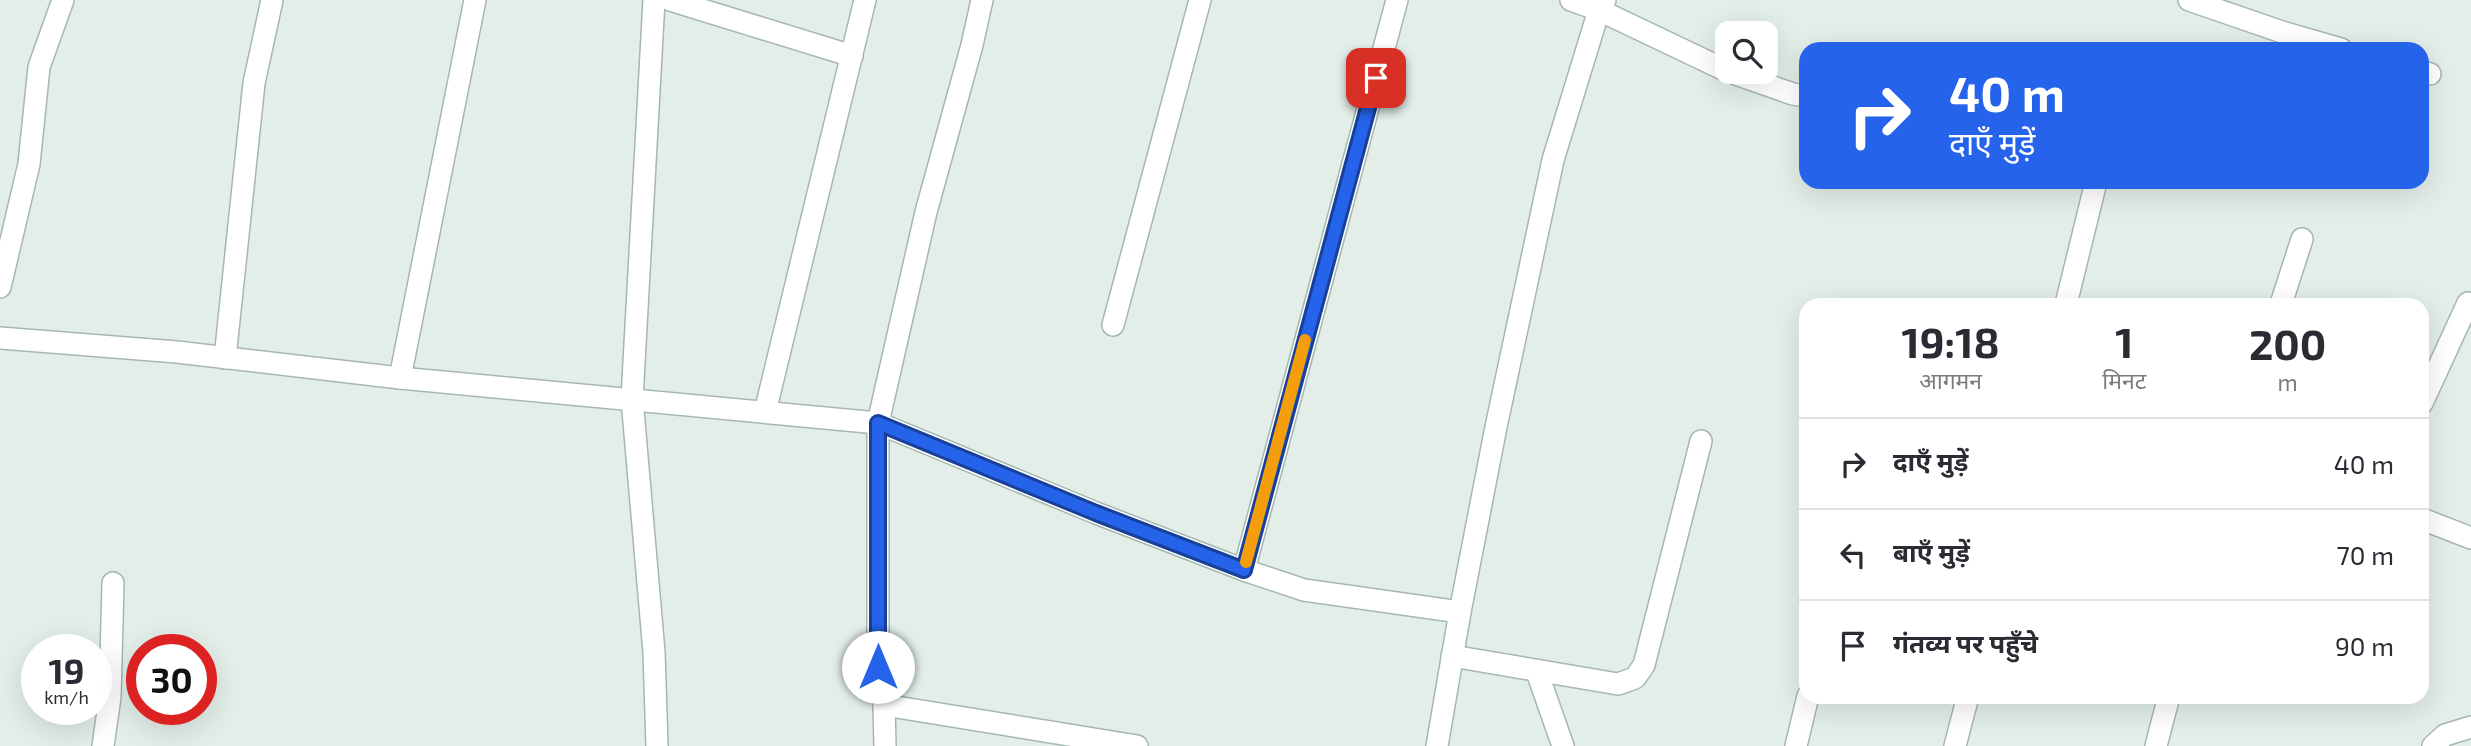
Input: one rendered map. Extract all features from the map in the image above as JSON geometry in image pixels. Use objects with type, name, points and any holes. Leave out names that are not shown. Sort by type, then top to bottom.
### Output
[{"type":"street","points":[[0,287],[29,164],[39,67],[63,0]]},
{"type":"street","points":[[225,358],[254,83],[272,0]]},
{"type":"street","points":[[400,378],[475,0]]},
{"type":"street","points":[[654,0],[632,399],[654,652],[657,746]]},
{"type":"street","points":[[670,0],[852,56]]},
{"type":"street","points":[[765,412],[865,0]]},
{"type":"street","points":[[885,746],[884,705],[878,667],[878,423],[926,212],[982,0]]},
{"type":"street","points":[[1113,325],[1200,0]]},
{"type":"street","points":[[1244,570],[1397,0]]},
{"type":"street","points":[[1571,0],[1602,5],[1715,64]]},
{"type":"street","points":[[2189,0],[2317,42]]},
{"type":"street","points":[[1437,746],[1496,427],[1553,160],[1602,5]]},
{"type":"street","points":[[1765,84],[1799,95]]},
{"type":"street","points":[[2067,298],[2094,189]]},
{"type":"street","points":[[2283,298],[2302,239]]},
{"type":"street","points":[[2429,388],[2468,303]]},
{"type":"street","points":[[0,338],[177,352],[400,378],[878,423],[1096,513],[1304,590],[1460,612]]},
{"type":"street","points":[[1452,656],[1618,684],[1635,678],[1644,665],[1701,441]]},
{"type":"street","points":[[2429,522],[2471,538]]},
{"type":"street","points":[[103,746],[110,697],[113,583]]},
{"type":"street","points":[[1537,672],[1563,746]]},
{"type":"street","points":[[1796,746],[1806,704]]},
{"type":"street","points":[[1955,746],[1966,704]]},
{"type":"street","points":[[2156,746],[2167,704]]},
{"type":"street","points":[[884,705],[1137,746]]},
{"type":"street","points":[[2433,746],[2445,735],[2471,727]]},
{"type":"slow traffic","points":[[1246,562],[1305,340]]},
{"type":"route","points":[[878,667],[878,423],[1096,513],[1244,570],[1376,78]]}]
